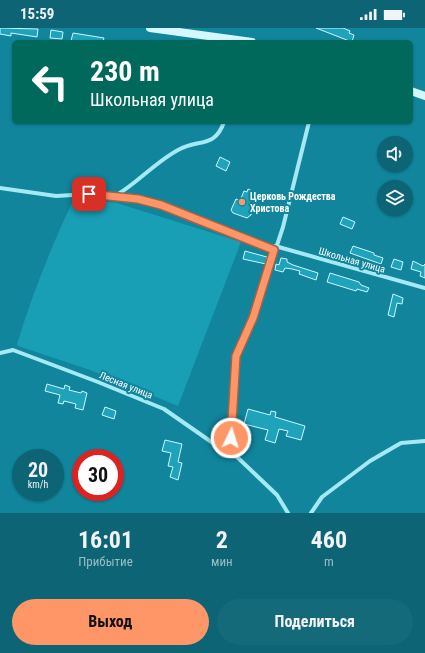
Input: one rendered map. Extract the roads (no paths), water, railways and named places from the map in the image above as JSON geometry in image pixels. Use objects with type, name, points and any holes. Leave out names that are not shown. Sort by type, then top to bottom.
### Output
[{"type":"street","points":[[150,28],[232,40]]},
{"type":"street","points":[[413,92],[425,96]]},
{"type":"street","points":[[115,196],[182,148],[207,142],[217,136],[223,124]]},
{"type":"street","points":[[236,456],[231,438],[236,356],[253,318],[293,191],[309,124]]},
{"type":"street","name":"Школьная улица","points":[[0,188],[56,196],[89,194],[138,199],[161,205],[275,248],[425,288]]},
{"type":"street","name":"Лесная улица","points":[[0,353],[13,350],[164,409],[223,450],[236,456],[277,495],[288,513]]},
{"type":"street","points":[[311,513],[322,497],[370,461],[401,443],[425,441]]},
{"type":"place","name":"Церковь Рождества Христова","points":[[242,202]]}]
